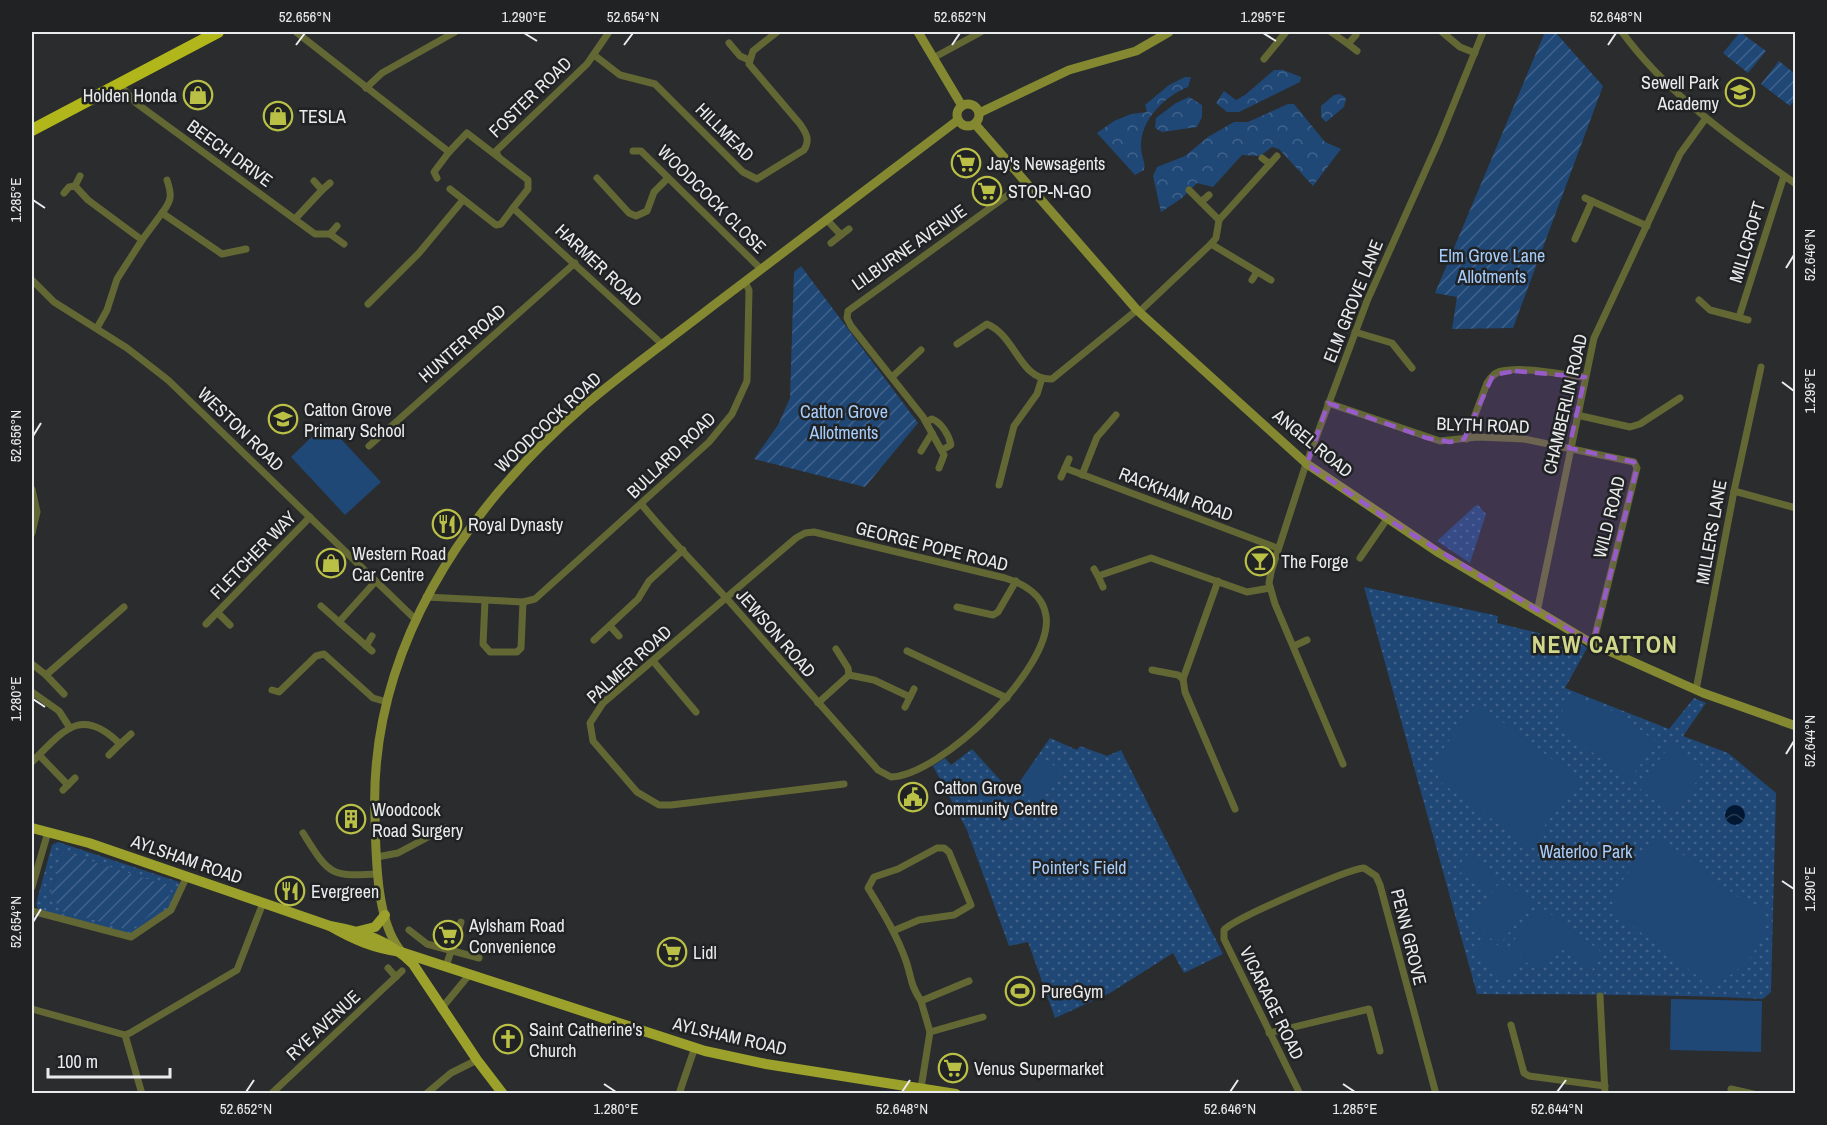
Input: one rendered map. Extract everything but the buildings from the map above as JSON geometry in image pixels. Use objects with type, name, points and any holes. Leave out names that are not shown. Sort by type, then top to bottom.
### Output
[{"type":"highway","points":[[32,130],[218,32]]},
{"type":"main road","name":"AYLSHAM ROAD","points":[[32,828],[187,876],[330,926],[359,931],[382,940],[401,952]]},
{"type":"main road","points":[[359,931],[375,927],[385,915]]},
{"type":"main road","name":"AYLSHAM ROAD","points":[[330,926],[356,941],[376,948],[401,952],[695,1047],[766,1064],[956,1094]]},
{"type":"main road","points":[[401,952],[413,964],[441,1009],[503,1094]]},
{"type":"street","points":[[296,32],[449,152]]},
{"type":"street","points":[[366,88],[382,74],[455,32]]},
{"type":"street","name":"FOSTER ROAD","points":[[498,156],[495,151],[594,55],[609,32]]},
{"type":"street","points":[[749,60],[753,51],[777,32]]},
{"type":"street","points":[[918,32],[962,106]]},
{"type":"street","points":[[933,58],[981,32]]},
{"type":"street","points":[[979,113],[972,105],[962,106],[957,112],[958,120],[965,126],[975,124],[979,113],[1077,67],[1136,51],[1169,32]]},
{"type":"street","points":[[1264,59],[1286,32]]},
{"type":"street","points":[[1331,32],[1357,51]]},
{"type":"street","points":[[1442,32],[1460,47],[1475,53]]},
{"type":"street","name":"ELM GROVE LANE","points":[[1270,588],[1277,548],[1355,332],[1483,32]]},
{"type":"street","points":[[1622,32],[1634,48],[1706,118],[1796,184]]},
{"type":"street","points":[[1348,44],[1356,35]]},
{"type":"street","name":"HILLMEAD","points":[[594,55],[620,75],[655,84],[743,172],[757,179],[804,150],[808,143],[803,129],[751,68],[749,60],[740,56],[729,43]]},
{"type":"street","name":"BEECH DRIVE","points":[[119,84],[136,103],[295,219],[318,235],[330,234],[344,244]]},
{"type":"street","name":"CHAMBERLIN ROAD","points":[[1537,612],[1569,448],[1596,333],[1680,154],[1706,118]]},
{"type":"street","name":"WOODCOCK ROAD","points":[[401,952],[391,939],[378,874],[377,857],[374,789],[387,702],[414,618],[474,522],[525,462],[585,405],[958,120]]},
{"type":"street","name":"ANGEL ROAD","points":[[975,124],[1138,311],[1307,464],[1387,519],[1593,644],[1699,694],[1796,726]]},
{"type":"street","points":[[437,178],[434,172],[467,133],[528,180],[528,189],[501,224],[496,225],[450,189]]},
{"type":"street","name":"WOODCOCK CLOSE","points":[[639,148],[761,269]]},
{"type":"street","points":[[957,344],[987,324],[1002,332],[1019,359],[1042,378],[1052,379],[1063,373],[1138,311],[1211,244],[1216,237],[1219,220],[1277,156]]},
{"type":"street","points":[[1262,158],[1270,164]]},
{"type":"street","points":[[75,186],[80,176]]},
{"type":"street","name":"MILLCROFT","points":[[1739,317],[1784,176]]},
{"type":"street","points":[[597,178],[629,213],[636,216],[646,211],[654,192],[669,178]]},
{"type":"street","points":[[97,328],[107,310],[117,279],[142,240],[171,202],[172,195],[167,180]]},
{"type":"street","points":[[314,181],[322,190]]},
{"type":"street","name":"LILBURNE AVENUE","points":[[942,450],[926,422],[851,326],[847,318],[848,311],[1026,182]]},
{"type":"street","points":[[295,219],[330,183]]},
{"type":"street","points":[[64,193],[69,187],[75,186]]},
{"type":"street","points":[[75,186],[88,200],[142,240]]},
{"type":"street","points":[[1190,190],[1219,220]]},
{"type":"street","points":[[1201,202],[1209,195]]},
{"type":"street","points":[[1575,239],[1589,200],[1647,226]]},
{"type":"street","points":[[368,304],[464,201]]},
{"type":"street","name":"HARMER ROAD","points":[[513,208],[663,345]]},
{"type":"street","points":[[162,213],[222,254],[246,249]]},
{"type":"street","points":[[827,220],[841,235]]},
{"type":"street","points":[[330,234],[337,226]]},
{"type":"street","points":[[831,243],[849,229]]},
{"type":"street","points":[[1211,244],[1271,280]]},
{"type":"street","name":"HUNTER ROAD","points":[[369,446],[575,263]]},
{"type":"street","points":[[1252,280],[1257,272]]},
{"type":"street","name":"WESTON ROAD","points":[[32,280],[54,302],[97,328],[168,380],[414,618]]},
{"type":"street","name":"BULLARD ROAD","points":[[426,597],[523,602],[535,599],[642,505],[709,442],[741,400],[747,381],[749,290],[745,282]]},
{"type":"street","points":[[1699,300],[1710,310],[1748,320]]},
{"type":"street","points":[[1355,332],[1392,344],[1412,368]]},
{"type":"street","points":[[892,377],[921,350]]},
{"type":"street","name":"MILLERS LANE","points":[[1699,694],[1734,491],[1761,367]]},
{"type":"street","points":[[1466,439],[1487,382],[1493,375],[1502,371],[1515,370],[1585,377]]},
{"type":"street","points":[[999,485],[1014,426],[1037,394],[1042,378]]},
{"type":"street","points":[[1749,378],[1758,380]]},
{"type":"street","points":[[1577,415],[1630,426],[1640,424],[1680,398]]},
{"type":"street","name":"BLYTH ROAD","points":[[1328,403],[1440,441],[1524,439],[1569,448]]},
{"type":"street","points":[[1082,474],[1097,437],[1116,415]]},
{"type":"street","points":[[926,422],[932,419],[938,421],[951,445],[942,450],[944,455],[939,468]]},
{"type":"street","points":[[921,451],[932,433]]},
{"type":"street","name":"WILD ROAD","points":[[1569,448],[1634,462],[1637,468],[1593,644]]},
{"type":"street","points":[[1061,477],[1069,459]]},
{"type":"street","name":"RACKHAM ROAD","points":[[1065,468],[1277,548]]},
{"type":"street","points":[[32,489],[37,512],[32,533]]},
{"type":"street","points":[[1734,491],[1796,508]]},
{"type":"street","name":"JEWSON ROAD","points":[[642,505],[878,770],[891,777]]},
{"type":"street","name":"FLETCHER WAY","points":[[206,624],[310,517]]},
{"type":"street","points":[[1360,558],[1387,519]]},
{"type":"street","name":"GEORGE POPE ROAD","points":[[726,598],[805,533],[814,532],[1016,582],[1027,587],[1041,600],[1046,615],[1044,639],[1007,698],[963,740],[938,758],[916,771],[891,777]]},
{"type":"street","points":[[594,640],[638,599],[649,581],[683,550]]},
{"type":"street","points":[[1103,587],[1096,572],[1151,558],[1247,592],[1270,588],[1343,764]]},
{"type":"street","points":[[1218,581],[1184,679],[1185,692],[1235,809]]},
{"type":"street","points":[[339,622],[375,582]]},
{"type":"street","points":[[957,607],[981,618],[998,612],[1016,582]]},
{"type":"street","name":"PALMER ROAD","points":[[726,598],[603,703],[590,723],[593,741],[637,792],[659,805],[671,806],[844,784]]},
{"type":"street","points":[[485,601],[483,644],[490,652],[511,653],[521,648],[523,602]]},
{"type":"street","points":[[321,606],[369,648],[372,636]]},
{"type":"street","points":[[46,675],[124,607]]},
{"type":"street","name":"FLETCHER WAY","points":[[218,613],[231,625]]},
{"type":"street","points":[[609,626],[619,636]]},
{"type":"street","points":[[1294,646],[1307,640]]},
{"type":"street","points":[[836,649],[848,668],[849,675]]},
{"type":"street","points":[[907,651],[1007,698]]},
{"type":"street","points":[[278,694],[316,656],[324,654],[373,698],[387,702]]},
{"type":"street","points":[[653,661],[696,712]]},
{"type":"street","points":[[32,664],[64,694]]},
{"type":"street","points":[[1152,670],[1178,675],[1184,679]]},
{"type":"street","points":[[818,703],[849,675]]},
{"type":"street","points":[[849,675],[874,680],[910,697]]},
{"type":"street","points":[[905,707],[914,689]]},
{"type":"street","points":[[32,692],[59,711],[70,728]]},
{"type":"street","points":[[32,762],[70,728],[84,723],[98,726],[120,744]]},
{"type":"street","points":[[109,755],[131,734]]},
{"type":"street","points":[[39,755],[65,787],[75,778]]},
{"type":"street","points":[[377,857],[399,853],[445,828]]},
{"type":"street","points":[[32,887],[48,832]]},
{"type":"street","points":[[303,833],[324,866],[333,873],[339,875],[378,874]]},
{"type":"street","points":[[893,931],[919,920],[954,915],[971,905],[949,852],[944,848],[937,848],[870,881],[868,888],[893,931],[907,964],[910,983],[921,1001],[930,1032],[921,1088]]},
{"type":"street","name":"PENN GROVE","points":[[1228,925],[1356,869],[1371,871],[1380,885],[1436,1094]]},
{"type":"street","points":[[32,911],[131,937],[171,910],[187,876]]},
{"type":"street","points":[[32,1009],[125,1035],[237,970],[263,903]]},
{"type":"street","points":[[446,966],[460,922]]},
{"type":"street","name":"VICARAGE ROAD","points":[[1228,925],[1224,930],[1224,939],[1300,1094]]},
{"type":"street","points":[[409,930],[427,944],[478,958]]},
{"type":"street","points":[[388,968],[396,977]]},
{"type":"street","name":"RYE AVENUE","points":[[271,1094],[402,971]]},
{"type":"street","points":[[441,1009],[469,975]]},
{"type":"street","points":[[921,1001],[969,981]]},
{"type":"street","points":[[1511,1026],[1524,1073],[1528,1076],[1605,1090],[1600,996]]},
{"type":"street","points":[[1269,1033],[1369,1009],[1380,1051]]},
{"type":"street","points":[[930,1032],[983,1017]]},
{"type":"street","points":[[125,1035],[141,1094]]},
{"type":"street","points":[[679,1094],[695,1047]]},
{"type":"street","points":[[426,1094],[451,1073],[477,1060]]},
{"type":"street","points":[[1731,1089],[1753,1094]]},
{"type":"highlighted area","points":[[1515,371],[1585,377],[1569,448],[1634,462],[1637,468],[1593,644],[1387,519],[1307,464],[1328,403],[1427,438],[1450,442],[1464,439],[1493,375]]},
{"type":"green space","name":"Elm Grove Lane Allotments","points":[[1545,32],[1555,32],[1603,86],[1513,328],[1452,329],[1457,297],[1435,293]]},
{"type":"green space","points":[[1740,32],[1766,51],[1748,73],[1723,53]]},
{"type":"green space","points":[[1779,61],[1795,74],[1795,99],[1790,106],[1761,84]]},
{"type":"green space","points":[[1274,70],[1283,70],[1301,77],[1300,82],[1239,112],[1227,112],[1216,103],[1224,91],[1236,100],[1245,95]]},
{"type":"green space","points":[[1185,77],[1191,77],[1188,87],[1171,96],[1149,119],[1141,147],[1144,170],[1135,175],[1097,133],[1114,121],[1131,114],[1147,112],[1145,105],[1169,85]]},
{"type":"green space","points":[[1340,94],[1346,98],[1344,107],[1326,122],[1321,117],[1321,106],[1334,95]]},
{"type":"green space","points":[[1189,97],[1202,105],[1202,117],[1197,127],[1162,132],[1155,128],[1156,118],[1176,103]]},
{"type":"green space","points":[[1288,104],[1294,104],[1325,142],[1341,149],[1313,186],[1279,149],[1272,147],[1260,156],[1242,155],[1213,187],[1197,183],[1182,198],[1161,212],[1153,176],[1157,167],[1185,156],[1208,137],[1234,122],[1248,122]]},
{"type":"green space","name":"Catton Grove Allotments","points":[[801,266],[918,423],[865,487],[754,459],[778,425],[790,398],[794,272]]},
{"type":"green space","points":[[326,423],[381,482],[345,515],[291,457]]},
{"type":"green space","points":[[1478,505],[1486,514],[1470,563],[1437,541]]},
{"type":"green space","name":"Waterloo Park","points":[[1364,587],[1498,616],[1497,623],[1560,638],[1558,645],[1566,649],[1577,648],[1580,643],[1587,648],[1565,688],[1669,729],[1694,698],[1706,703],[1683,736],[1728,753],[1776,793],[1771,992],[1763,999],[1655,995],[1477,994]]},
{"type":"green space","points":[[1573,696],[1620,714],[1657,743],[1629,780],[1554,723]]},
{"type":"green space","points":[[1477,703],[1580,780],[1529,846],[1439,781],[1434,761]]},
{"type":"green space","name":"Pointer's Field","points":[[1050,738],[1077,750],[1080,746],[1107,756],[1121,750],[1223,954],[1184,973],[1173,953],[1110,993],[1055,1018],[1028,942],[1009,946],[967,830],[933,766],[945,758],[951,765],[972,749],[1002,782],[1018,784]]},
{"type":"green space","points":[[1672,743],[1706,769],[1672,814],[1638,787]]},
{"type":"green space","points":[[1041,756],[1061,771],[1038,803],[1019,788]]},
{"type":"green space","points":[[1657,835],[1746,903],[1756,904],[1760,900],[1764,914],[1764,928],[1760,942],[1742,966],[1730,975],[1704,987],[1701,979],[1613,911],[1612,894]]},
{"type":"green space","points":[[58,842],[179,882],[176,899],[153,922],[127,935],[39,911],[36,904],[52,845]],"holes":[[[63,852],[171,887],[167,902],[51,893]]]},
{"type":"green space","points":[[63,852],[172,887],[167,902],[131,930],[61,911],[51,893]]},
{"type":"green space","points":[[1468,854],[1501,879],[1489,895],[1456,869]]},
{"type":"green space","points":[[1502,880],[1532,903],[1499,945],[1469,922]]},
{"type":"green space","points":[[1540,906],[1604,954],[1591,971],[1559,947],[1539,972],[1508,948]]},
{"type":"green space","points":[[1484,935],[1520,962],[1506,980],[1471,953]]},
{"type":"green space","points":[[1671,999],[1762,1001],[1761,1052],[1670,1050]]},
{"type":"water","points":[[1735,805],[1742,808],[1745,815],[1742,822],[1735,825],[1728,822],[1725,815],[1728,808]]},
{"type":"place","name":"Sewell Park Academy","points":[[1740,92]]},
{"type":"place","name":"Holden Honda","points":[[198,95]]},
{"type":"place","name":"TESLA","points":[[278,116]]},
{"type":"place","name":"Jay's Newsagents","points":[[966,163]]},
{"type":"place","name":"STOP-N-GO","points":[[987,191]]},
{"type":"place","name":"Catton Grove Primary School","points":[[283,419]]},
{"type":"place","name":"Royal Dynasty","points":[[447,524]]},
{"type":"place","name":"The Forge","points":[[1260,561]]},
{"type":"place","name":"Western Road Car Centre","points":[[331,563]]},
{"type":"place","name":"Catton Grove Community Centre","points":[[913,797]]},
{"type":"place","name":"Woodcock Road Surgery","points":[[351,819]]},
{"type":"place","name":"Evergreen","points":[[290,891]]},
{"type":"place","name":"Aylsham Road Convenience","points":[[448,935]]},
{"type":"place","name":"Lidl","points":[[672,952]]},
{"type":"place","name":"PureGym","points":[[1020,991]]},
{"type":"place","name":"Saint Catherine's Church","points":[[508,1039]]},
{"type":"place","name":"Venus Supermarket","points":[[953,1068]]},
{"type":"district","name":"NEW CATTON","points":[[1605,644]]}]
